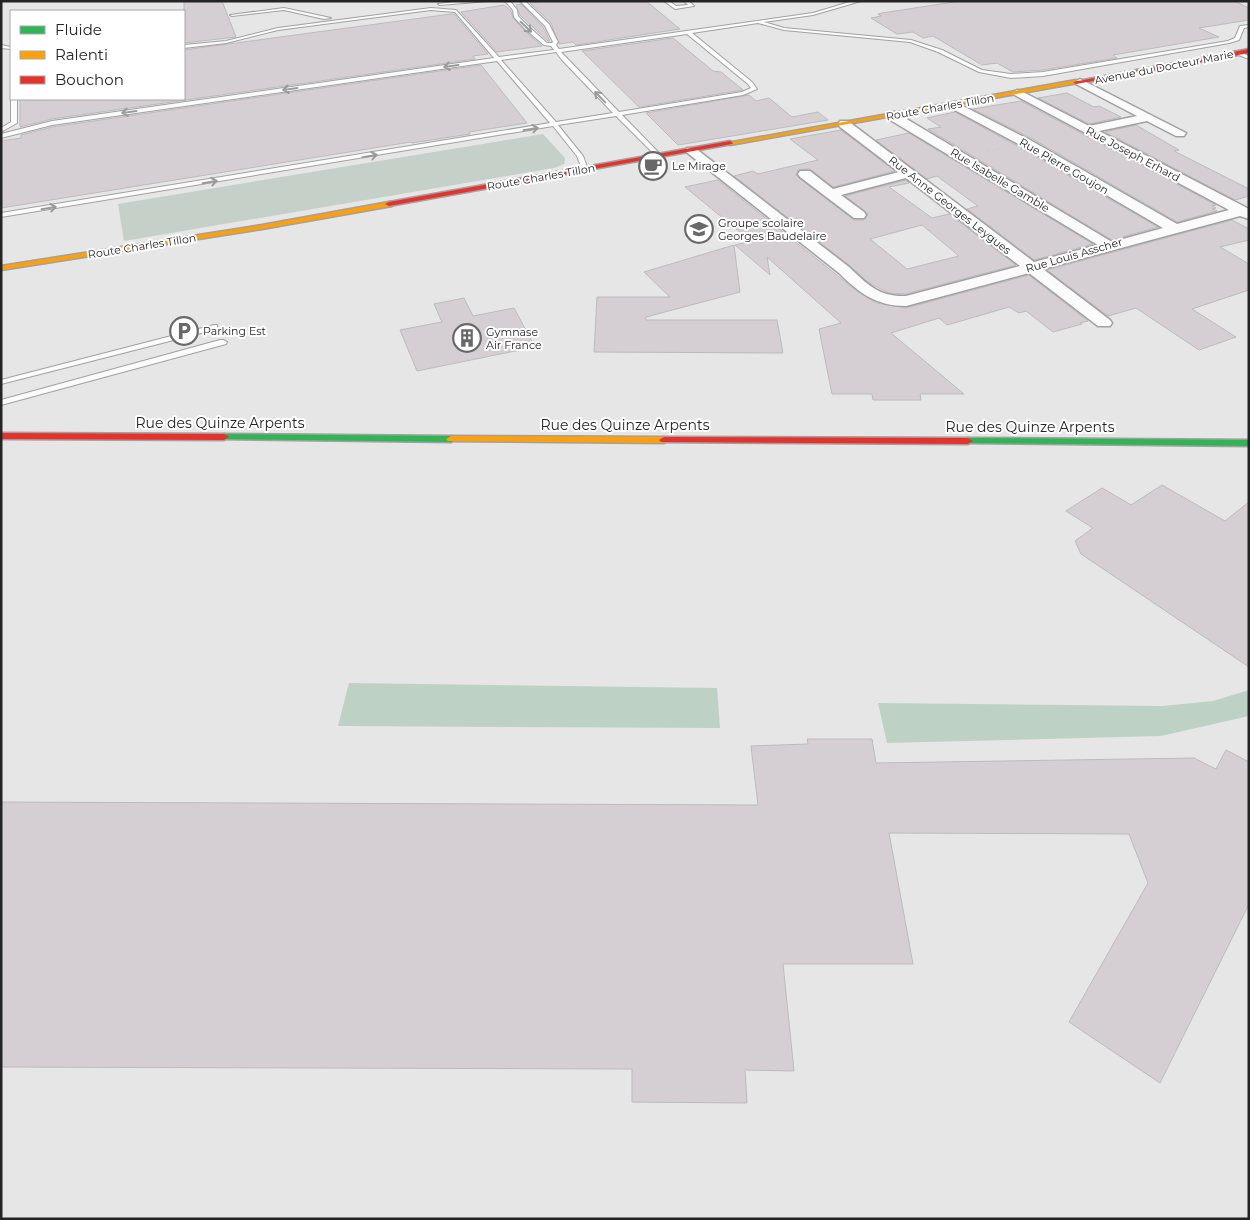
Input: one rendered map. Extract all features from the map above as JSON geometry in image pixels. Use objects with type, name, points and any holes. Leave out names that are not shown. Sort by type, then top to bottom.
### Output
[{"type":"main road","name":"Avenue du Docteur Marie","points":[[1080,82],[1245,54]]},
{"type":"main road","name":"Route Charles Tillon","points":[[1,268],[262,227],[1080,82]]},
{"type":"main road","name":"Rue des Quinze Arpents","points":[[1,436],[1249,443]]},
{"type":"street","points":[[1080,82],[1180,133]]},
{"type":"street","name":"Rue Joseph Erhard","points":[[1017,94],[1246,213]]},
{"type":"street","name":"Rue Pierre Goujon","points":[[953,105],[1174,228]]},
{"type":"street","name":"Rue Isabelle Gamble","points":[[890,116],[1109,246]]},
{"type":"street","points":[[1087,130],[1148,117]]},
{"type":"street","name":"Rue Anne Georges Leygues","points":[[844,124],[1104,323]]},
{"type":"street","name":"Rue Louis Asscher","points":[[691,151],[844,270],[867,292],[891,302],[906,301],[1174,228],[1246,213]]},
{"type":"street","points":[[832,193],[910,173]]},
{"type":"street","points":[[805,174],[859,215]]},
{"type":"lane","points":[[232,15],[284,9],[324,18],[438,4],[486,1]]},
{"type":"lane","points":[[507,1],[515,10],[516,16],[527,28],[546,44],[553,45],[617,115],[659,156]]},
{"type":"lane","points":[[522,1],[547,25],[556,42],[553,45]]},
{"type":"lane","points":[[666,1],[676,8],[692,6],[686,1]]},
{"type":"lane","points":[[1,136],[52,123],[826,12],[859,1]]},
{"type":"lane","points":[[185,47],[226,42],[278,29],[431,9],[456,11],[555,125],[580,156],[585,169]]},
{"type":"lane","points":[[758,22],[779,28],[916,42],[940,50],[976,70],[1018,76],[1068,70],[1228,42],[1238,38],[1242,28],[1249,26]]},
{"type":"lane","points":[[1,215],[617,115],[742,94],[754,89],[750,82],[688,32]]},
{"type":"lane","points":[[1,130],[14,122],[14,100]]},
{"type":"lane","points":[[1,382],[214,326]]},
{"type":"lane","points":[[1,403],[223,342]]},
{"type":"path","points":[[962,157],[1026,144]]},
{"type":"shaded area","points":[[543,134],[565,158],[564,164],[554,168],[124,241],[118,204]]},
{"type":"green space","points":[[349,683],[717,688],[720,728],[338,726]]},
{"type":"green space","points":[[1249,690],[1249,716],[1161,736],[887,743],[878,703],[1163,706],[1213,701]]},
{"type":"building","points":[[184,1],[222,1],[236,37],[185,43]]},
{"type":"building","points":[[545,1],[646,1],[680,29],[576,45],[573,42],[559,44],[551,23],[530,3]]},
{"type":"building","points":[[960,1],[1234,1],[1249,8],[1249,20],[1199,28],[1219,37],[1113,55],[1117,58],[1043,70],[1013,72],[997,63],[982,65],[933,36],[923,38],[913,32],[897,34],[871,18],[881,16],[878,14],[882,13]]},
{"type":"building","points":[[521,4],[543,27],[550,41],[520,15],[516,5]]},
{"type":"building","points":[[504,5],[511,11],[513,18],[524,30],[542,46],[497,52],[461,12]]},
{"type":"building","points":[[454,14],[488,54],[473,56],[475,59],[52,119],[20,127],[20,100],[185,100],[185,50]]},
{"type":"building","points":[[673,38],[713,71],[721,72],[743,90],[639,107],[582,51]]},
{"type":"building","points":[[481,65],[527,123],[469,132],[470,134],[1,208],[1,141],[21,138],[21,135],[52,127]]},
{"type":"building","points":[[1067,93],[1094,107],[1099,106],[1121,117],[1089,124],[1038,98]]},
{"type":"building","points":[[749,95],[756,101],[769,98],[792,117],[818,112],[828,120],[678,145],[646,113]]},
{"type":"building","points":[[1021,101],[1216,205],[1212,206],[1216,208],[1212,209],[1217,211],[1177,222],[1031,138],[973,109]]},
{"type":"building","points":[[955,112],[1158,227],[1112,240],[928,129],[941,127],[927,118]]},
{"type":"building","points":[[1136,125],[1179,150],[1174,151],[1249,189],[1249,196],[1235,200],[1105,132]]},
{"type":"building","points":[[841,130],[895,171],[833,187],[810,169],[798,170],[796,175],[799,178],[854,220],[864,220],[868,214],[845,196],[906,180],[909,183],[889,187],[932,218],[949,214],[1016,265],[906,294],[889,293],[869,283],[850,266],[734,176],[753,171],[758,174],[818,160],[790,139]],"holes":[[[922,225],[959,256],[907,269],[870,239]]]},
{"type":"building","points":[[909,133],[1093,244],[1034,260],[967,209],[978,206],[937,176],[927,179],[876,140]]},
{"type":"building","points":[[718,180],[853,288],[876,303],[906,308],[1029,275],[1088,321],[1053,332],[1026,311],[1019,313],[1009,307],[947,325],[939,318],[891,333],[964,394],[920,394],[921,400],[873,400],[872,394],[832,394],[819,329],[841,323],[767,257],[770,275],[735,245],[751,241],[685,187]]},
{"type":"building","points":[[1232,220],[1249,229],[1249,240],[1220,247],[1249,264],[1249,290],[1192,309],[1236,337],[1199,350],[1136,308],[1108,316],[1047,270]]},
{"type":"building","points":[[734,245],[740,292],[646,317],[646,320],[777,320],[783,353],[594,352],[597,297],[670,297],[644,272]]},
{"type":"building","name":"Gymnase Air France","points":[[464,298],[473,316],[514,308],[535,347],[417,371],[400,330],[442,322],[434,304]]},
{"type":"building","points":[[1162,485],[1225,521],[1249,502],[1249,667],[1081,554],[1075,541],[1093,528],[1066,511],[1102,488],[1131,505]]},
{"type":"building","points":[[807,739],[872,739],[876,763],[1194,758],[1216,769],[1226,750],[1249,762],[1249,904],[1160,1083],[1069,1022],[1148,883],[1129,834],[889,833],[913,964],[783,964],[794,1071],[745,1070],[747,1103],[632,1102],[632,1069],[1,1067],[1,802],[758,805],[751,746],[808,744]]},
{"type":"traffic: fast","points":[[224,437],[451,439]]},
{"type":"traffic: fast","points":[[968,441],[1249,443]]},
{"type":"traffic: slow","points":[[730,143],[1076,82]]},
{"type":"traffic: slow","points":[[1,268],[262,227],[389,204]]},
{"type":"traffic: slow","points":[[451,439],[664,440]]},
{"type":"traffic: jam","points":[[1076,82],[1249,51]]},
{"type":"traffic: jam","points":[[389,204],[730,143]]},
{"type":"traffic: jam","points":[[1,436],[224,437]]},
{"type":"traffic: jam","points":[[664,440],[968,441]]},
{"type":"place","name":"Le Mirage","points":[[653,166]]},
{"type":"place","name":"Groupe scolaire Georges Baudelaire","points":[[699,229]]},
{"type":"place","name":"Parking Est","points":[[184,331]]},
{"type":"place","name":"Gymnase Air France","points":[[467,338]]}]
